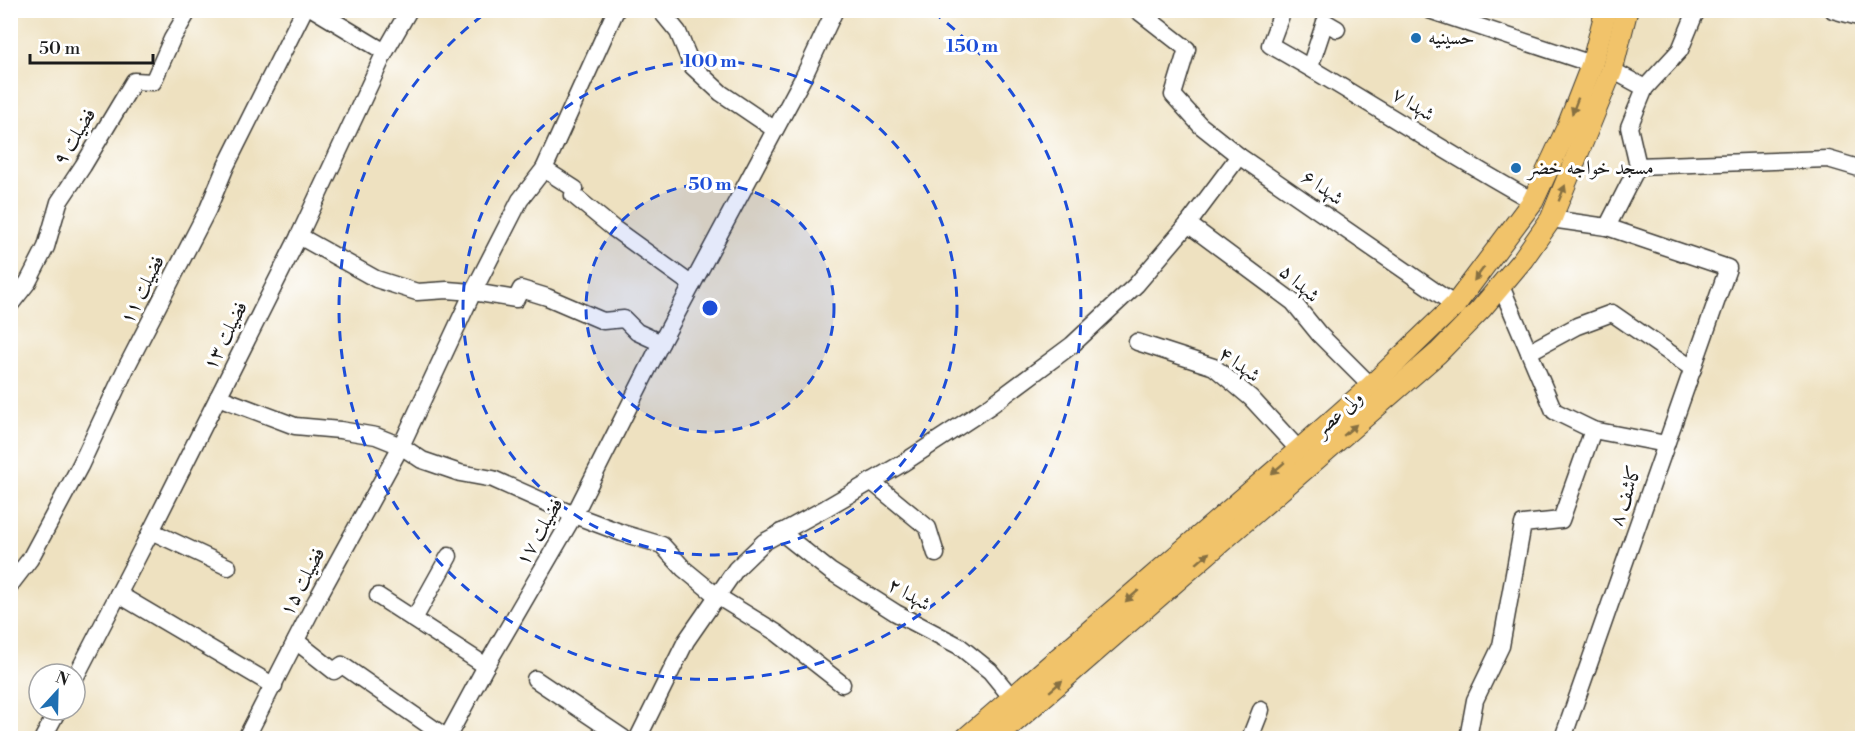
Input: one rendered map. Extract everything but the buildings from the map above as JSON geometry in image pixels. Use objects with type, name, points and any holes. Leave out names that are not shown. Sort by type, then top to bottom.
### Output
[{"type":"main road","name":"ولی عصر","points":[[996,738],[1019,705],[1371,386],[1455,305],[1533,201],[1567,128],[1592,64],[1606,10]]},
{"type":"main road","name":"ولی عصر","points":[[966,738],[1019,705],[1438,353],[1481,309],[1523,259],[1551,219],[1612,70],[1627,10]]},
{"type":"street","name":"فضیلت ۹","points":[[10,305],[27,282],[46,247],[59,202],[134,81],[153,82],[172,39],[189,10]]},
{"type":"street","name":"فضیلت ۱۱","points":[[10,585],[30,559],[80,466],[127,366],[208,209],[226,166],[304,10]]},
{"type":"street","points":[[315,10],[385,52]]},
{"type":"street","name":"فضیلت ۱۳","points":[[83,662],[299,236],[385,52],[409,10]]},
{"type":"street","name":"فضیلت ۱۵","points":[[246,738],[316,601],[401,446],[520,200],[544,169],[616,10]]},
{"type":"street","points":[[660,10],[678,32],[692,66],[721,93],[774,129]]},
{"type":"street","name":"فضیلت ۱۷","points":[[447,738],[574,515],[661,343],[804,76],[835,10]]},
{"type":"street","name":"شهدا ۶","points":[[1137,10],[1187,49],[1173,95],[1200,125],[1239,156],[1455,305]]},
{"type":"street","name":"شهدا ۷","points":[[1283,10],[1270,45],[1310,67],[1480,172],[1533,201]]},
{"type":"street","points":[[1429,10],[1592,64]]},
{"type":"street","points":[[1551,219],[1607,227],[1638,166],[1629,127],[1645,88],[1680,50],[1698,10]]},
{"type":"street","points":[[1833,10],[1862,18],[1863,16]]},
{"type":"street","points":[[1310,67],[1325,22],[1337,29]]},
{"type":"street","points":[[1612,70],[1645,88]]},
{"type":"street","points":[[638,738],[686,641],[736,568],[764,542],[871,481],[990,406],[1072,345],[1136,285],[1188,224],[1239,156]]},
{"type":"street","points":[[1638,166],[1828,159],[1863,169]]},
{"type":"street","points":[[544,169],[575,189],[573,195],[613,228],[692,285]]},
{"type":"street","name":"شهدا ۵","points":[[1188,224],[1293,302],[1319,334],[1371,386]]},
{"type":"street","name":"کاشف ۸","points":[[1563,738],[1728,268],[1607,227]]},
{"type":"street","points":[[299,236],[346,263],[386,282],[417,292],[447,290],[516,299],[521,290],[528,291],[603,321],[624,320],[637,332],[661,343]]},
{"type":"street","points":[[1501,286],[1554,411],[1593,430],[1666,444]]},
{"type":"street","points":[[1529,352],[1577,326],[1612,313],[1693,369]]},
{"type":"street","name":"شهدا ۴","points":[[1137,342],[1214,367],[1251,398],[1299,450]]},
{"type":"street","points":[[218,397],[295,426],[376,436],[401,446],[422,460],[460,473],[493,479],[622,534],[662,545],[684,569],[717,596],[777,633],[842,684]]},
{"type":"street","points":[[1468,738],[1475,700],[1501,646],[1523,524],[1561,520],[1593,430]]},
{"type":"street","points":[[871,481],[928,528],[936,554]]},
{"type":"street","points":[[151,531],[228,567]]},
{"type":"street","name":"شهدا ۲","points":[[781,532],[830,571],[896,614],[959,646],[990,671],[1019,705]]},
{"type":"street","points":[[414,619],[449,556]]},
{"type":"street","points":[[118,594],[274,686]]},
{"type":"street","points":[[378,596],[486,666]]},
{"type":"street","points":[[296,641],[334,671],[342,665],[447,738]]},
{"type":"street","points":[[535,679],[623,738]]},
{"type":"street","points":[[1250,738],[1261,710]]},
{"type":"street","points":[[43,738],[52,722]]},
{"type":"place","name":"حسینیه","points":[[1416,38]]},
{"type":"place","name":"مسجد خواجه خضر","points":[[1516,168]]}]
